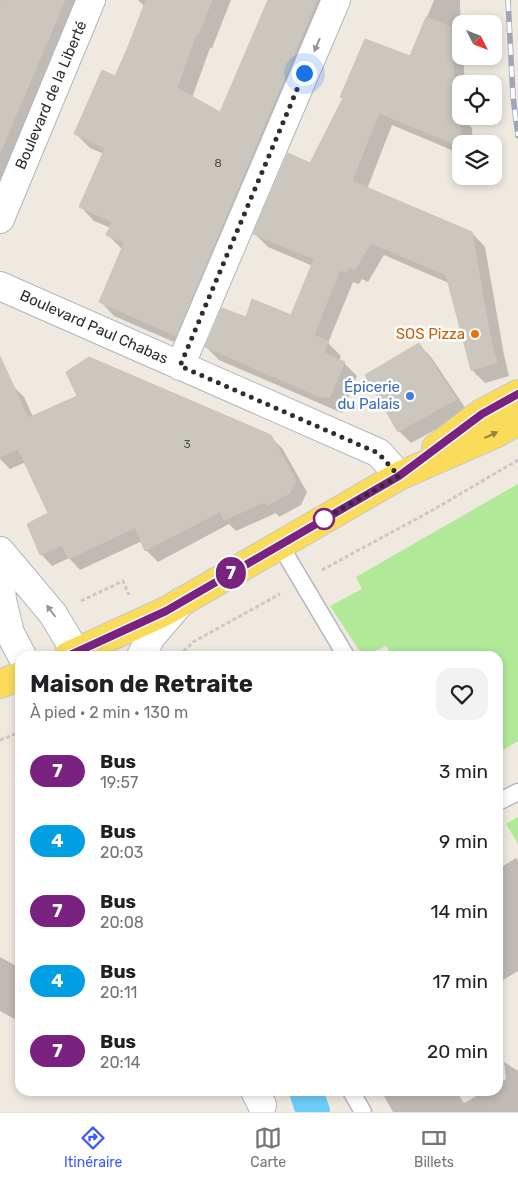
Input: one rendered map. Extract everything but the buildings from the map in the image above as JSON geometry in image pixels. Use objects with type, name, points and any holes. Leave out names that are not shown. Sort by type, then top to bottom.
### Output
[{"type":"main road","points":[[399,476],[482,414],[518,394]]},
{"type":"main road","points":[[82,651],[166,611],[399,476],[497,433],[518,421]]},
{"type":"main road","points":[[0,684],[15,678]]},
{"type":"street","name":"Boulevard de la Liberté","points":[[0,218],[91,0]]},
{"type":"street","points":[[180,366],[336,0]]},
{"type":"street","name":"Boulevard Paul Chabas","points":[[0,286],[378,453],[399,476]]},
{"type":"street","points":[[0,551],[53,614],[72,651]]},
{"type":"street","points":[[1,595],[10,633],[19,651]]},
{"type":"street","points":[[143,651],[150,637],[182,601]]},
{"type":"lane","points":[[280,545],[343,651]]},
{"type":"lane","points":[[503,800],[518,792]]},
{"type":"lane","points":[[354,1096],[364,1112]]},
{"type":"path","points":[[184,651],[193,642],[430,511],[518,460]]},
{"type":"path","points":[[0,740],[15,734]]},
{"type":"green space","points":[[518,484],[518,741],[503,750],[503,651],[390,651],[386,646],[374,651],[360,651],[330,606],[362,589],[356,577]]},
{"type":"green space","points":[[518,817],[518,844],[506,824]]},
{"type":"waterway","points":[[308,1096],[313,1112]]},
{"type":"railway","points":[[508,0],[513,97],[518,136]]},
{"type":"bus line","name":"7","points":[[79,651],[166,611],[399,476],[482,414],[518,394]]},
{"type":"place","name":"SOS Pizza","points":[[475,334]]},
{"type":"place","name":"Épicerie du Palais","points":[[410,396]]},
{"type":"route","points":[[304,73],[180,366],[378,453],[399,476],[324,519]]}]
